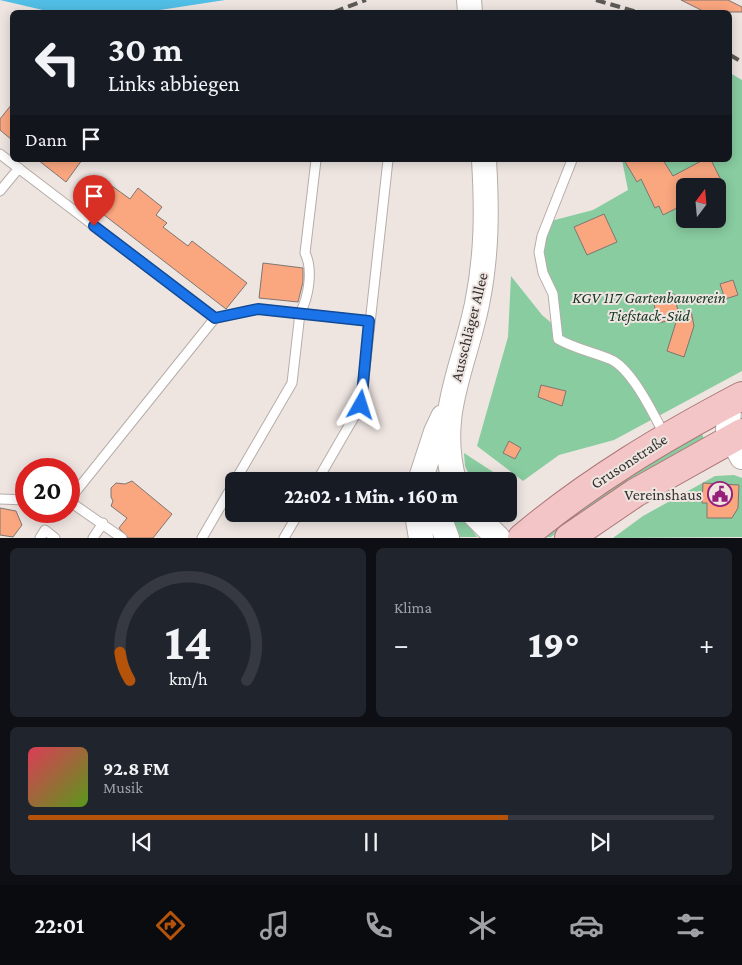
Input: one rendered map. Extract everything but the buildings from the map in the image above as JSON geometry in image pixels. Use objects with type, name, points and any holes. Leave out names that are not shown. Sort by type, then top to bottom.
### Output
[{"type":"main road","name":"Grusonstraße","points":[[522,538],[575,496],[665,437],[738,404]]},
{"type":"main road","name":"Grusonstraße","points":[[569,538],[635,493],[738,443]]},
{"type":"street","name":"Ausschläger Allee","points":[[453,472],[447,436],[450,404],[472,325],[483,270],[488,211],[484,162]]},
{"type":"street","name":"Ausschläger Allee","points":[[426,472],[436,432],[450,404]]},
{"type":"street","points":[[738,404],[728,422],[738,443]]},
{"type":"street","points":[[418,522],[421,538]]},
{"type":"street","points":[[441,522],[447,538]]},
{"type":"street","points":[[482,522],[498,538]]},
{"type":"lane","points":[[11,162],[215,318]]},
{"type":"lane","points":[[240,472],[292,383],[300,313],[305,304],[310,263],[306,253],[316,162]]},
{"type":"lane","points":[[322,472],[361,405],[388,162]]},
{"type":"lane","points":[[571,162],[542,236],[539,252],[544,273],[553,294],[558,339],[568,345],[613,361],[637,386],[665,437]]},
{"type":"lane","points":[[0,191],[19,168]]},
{"type":"lane","points":[[80,486],[215,318],[258,309],[369,321]]},
{"type":"lane","points":[[202,538],[225,498]]},
{"type":"lane","points":[[0,499],[15,500]]},
{"type":"lane","points":[[80,508],[122,538]]},
{"type":"lane","points":[[284,538],[293,522]]},
{"type":"lane","points":[[93,538],[103,524]]},
{"type":"lane","points":[[40,538],[45,530],[55,538]]},
{"type":"green space","name":"KGV 117 Gartenbauverein Tiefstack-Süd","points":[[732,74],[742,80],[742,371],[614,440],[559,455],[523,481],[517,476],[517,472],[511,472],[477,446],[508,337],[511,276],[542,315],[555,326],[553,294],[539,252],[547,222],[593,210],[628,190],[622,162],[732,162]]},
{"type":"green space","points":[[700,429],[705,441],[593,508],[551,537],[538,538],[563,518]]},
{"type":"green space","points":[[464,453],[493,472],[468,472],[465,466]]},
{"type":"green space","points":[[734,475],[742,478],[742,537],[613,538],[643,516],[715,476]]},
{"type":"green space","points":[[449,522],[467,522],[477,537],[456,537]]},
{"type":"water","points":[[0,0],[225,0],[160,10],[43,10]]},
{"type":"railway","points":[[339,10],[366,0]]},
{"type":"railway","points":[[596,0],[630,10]]},
{"type":"railway","points":[[732,56],[742,62]]},
{"type":"place","name":"Vereinshaus","points":[[720,494]]},
{"type":"route","points":[[94,226],[215,318],[258,309],[369,321],[361,405]]}]
